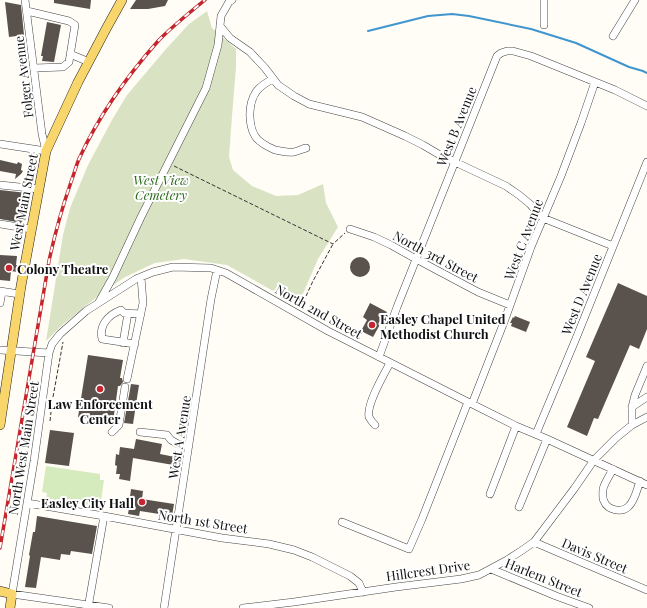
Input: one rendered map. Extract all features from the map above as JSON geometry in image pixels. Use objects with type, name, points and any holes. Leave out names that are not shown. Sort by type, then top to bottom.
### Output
[{"type":"main road","name":"West Main Street","points":[[0,426],[19,294],[46,151],[89,62],[122,0]]},
{"type":"main road","points":[[0,592],[12,594],[10,608]]},
{"type":"street","name":"Folger Avenue","points":[[25,0],[42,134],[46,151]]},
{"type":"street","points":[[98,304],[113,277],[141,217],[206,88],[218,45],[221,16],[229,2],[232,0]]},
{"type":"street","points":[[544,0],[544,24]]},
{"type":"street","points":[[613,36],[635,0]]},
{"type":"street","points":[[27,11],[69,21],[75,25],[69,62],[63,67],[34,68]]},
{"type":"street","points":[[220,26],[230,38],[250,52],[278,85],[294,96],[309,104],[362,117],[405,136],[424,145],[440,156],[506,186],[519,195],[543,218],[613,246]]},
{"type":"street","name":"West B Avenue","points":[[379,357],[397,307],[497,56],[513,50],[531,56],[615,90],[647,106]]},
{"type":"street","points":[[70,54],[89,62]]},
{"type":"street","points":[[273,79],[265,83],[256,91],[252,102],[250,114],[251,124],[255,136],[262,143],[271,148],[282,151],[293,152],[306,148]]},
{"type":"street","name":"West C Avenue","points":[[342,522],[410,549],[510,305],[531,247],[576,137],[595,82]]},
{"type":"street","points":[[0,144],[46,151]]},
{"type":"street","name":"West D Avenue","points":[[536,434],[578,336],[647,162]]},
{"type":"street","points":[[0,185],[39,189]]},
{"type":"street","points":[[0,224],[31,228]]},
{"type":"street","name":"North 3rd Street","points":[[350,229],[374,237],[391,245],[478,292],[510,305]]},
{"type":"street","name":"North 2nd Street","points":[[49,354],[52,344],[60,334],[86,311],[136,279],[153,272],[173,267],[211,268],[226,273],[328,331],[516,426],[547,438],[647,485]]},
{"type":"street","name":"West A Avenue","points":[[164,608],[211,299],[217,270]]},
{"type":"street","points":[[127,379],[143,303],[140,277]]},
{"type":"street","points":[[0,303],[1,291],[19,294]]},
{"type":"street","points":[[135,344],[102,339],[102,328],[104,321],[114,313],[121,310],[124,313],[141,314]]},
{"type":"street","points":[[123,342],[128,313]]},
{"type":"street","points":[[0,350],[49,354]]},
{"type":"street","name":"North West Main Street","points":[[12,594],[49,354]]},
{"type":"street","points":[[375,425],[369,417],[371,402],[390,363]]},
{"type":"street","points":[[632,425],[632,407],[635,395],[647,366]]},
{"type":"street","points":[[112,432],[119,425],[125,387]]},
{"type":"street","points":[[632,407],[647,397]]},
{"type":"street","name":"Hillcrest Drive","points":[[243,608],[461,579],[479,575],[534,542],[594,460],[616,438],[632,425],[647,417]]},
{"type":"street","points":[[490,494],[516,426]]},
{"type":"street","points":[[140,432],[167,436],[178,444],[189,446]]},
{"type":"street","points":[[519,507],[547,438]]},
{"type":"street","points":[[613,469],[604,489],[603,497],[604,503],[612,508],[624,510],[628,507],[633,500],[640,481]]},
{"type":"street","name":"North 1st Street","points":[[27,503],[222,538],[269,544],[294,550],[312,557],[350,576],[359,582],[363,592]]},
{"type":"street","points":[[88,607],[104,516]]},
{"type":"street","name":"Davis Street","points":[[534,542],[647,590]]},
{"type":"street","name":"Harlem Street","points":[[491,569],[589,608]]},
{"type":"street","points":[[12,594],[88,607],[109,608]]},
{"type":"path","points":[[168,163],[333,244]]},
{"type":"path","points":[[298,314],[313,281],[333,244],[350,229]]},
{"type":"path","points":[[53,397],[64,339]]},
{"type":"path","points":[[50,421],[51,412]]},
{"type":"green space","name":"West View Cemetery","points":[[207,11],[212,28],[236,49],[229,157],[233,170],[252,186],[276,196],[298,195],[323,184],[326,203],[338,227],[318,259],[298,305],[227,265],[184,259],[155,263],[125,277],[98,296],[61,326],[46,341],[63,235],[70,208],[88,165],[127,95],[189,24]]},
{"type":"green space","points":[[46,466],[100,474],[100,480],[104,480],[100,507],[46,499],[47,493],[42,492]]},
{"type":"building","points":[[54,0],[91,0],[90,9],[54,3]]},
{"type":"building","points":[[136,0],[168,0],[165,6],[148,9],[130,9]]},
{"type":"building","points":[[5,2],[21,5],[24,35],[9,37]]},
{"type":"building","points":[[47,22],[61,25],[54,62],[42,61],[43,56],[41,56]]},
{"type":"building","points":[[0,160],[17,164],[18,162],[22,164],[21,170],[23,171],[15,179],[16,174],[0,171]]},
{"type":"building","points":[[0,190],[27,193],[22,223],[0,219]]},
{"type":"building","name":"Colony Theatre","points":[[0,255],[17,256],[17,272],[11,271],[10,281],[0,280]]},
{"type":"building","points":[[360,257],[367,260],[370,267],[367,274],[360,277],[353,274],[350,267],[353,260]]},
{"type":"building","points":[[618,283],[647,296],[647,329],[639,349],[630,345],[598,419],[594,418],[587,436],[567,427],[595,361],[586,357]]},
{"type":"building","name":"Easley Chapel United Methodist Church","points":[[370,303],[387,312],[373,337],[361,331],[367,320],[363,317]]},
{"type":"building","points":[[515,316],[530,322],[526,332],[511,326],[512,323],[510,323]]},
{"type":"building","name":"Law Enforcement Center","points":[[88,355],[123,360],[120,378],[122,378],[123,382],[120,386],[118,386],[113,422],[78,417]]},
{"type":"building","points":[[131,384],[139,385],[133,424],[124,423]]},
{"type":"building","points":[[50,430],[74,433],[69,466],[45,463]]},
{"type":"building","points":[[136,439],[162,444],[160,454],[180,458],[179,466],[133,458],[130,481],[119,479],[120,474],[116,474],[116,454],[119,455],[120,447],[134,449]]},
{"type":"building","name":"Easley City Hall","points":[[131,489],[143,491],[142,499],[174,504],[172,516],[140,511],[139,516],[128,514],[129,508],[125,508],[127,496],[130,497]]},
{"type":"building","points":[[37,516],[97,526],[92,554],[71,551],[70,555],[61,554],[60,560],[41,557],[36,588],[25,587],[29,555],[33,532],[35,532]]},
{"type":"waterway","points":[[368,31],[428,16],[452,14],[469,16],[531,29],[576,43],[629,67],[647,73]]},
{"type":"railway","points":[[0,548],[49,261],[62,211],[78,162],[95,127],[114,96],[159,40],[205,0]]},
{"type":"place","name":"Colony Theatre","points":[[9,268]]},
{"type":"place","name":"Easley Chapel United Methodist Church","points":[[372,325]]},
{"type":"place","name":"Law Enforcement Center","points":[[100,389]]},
{"type":"place","name":"Easley City Hall","points":[[142,502]]}]
